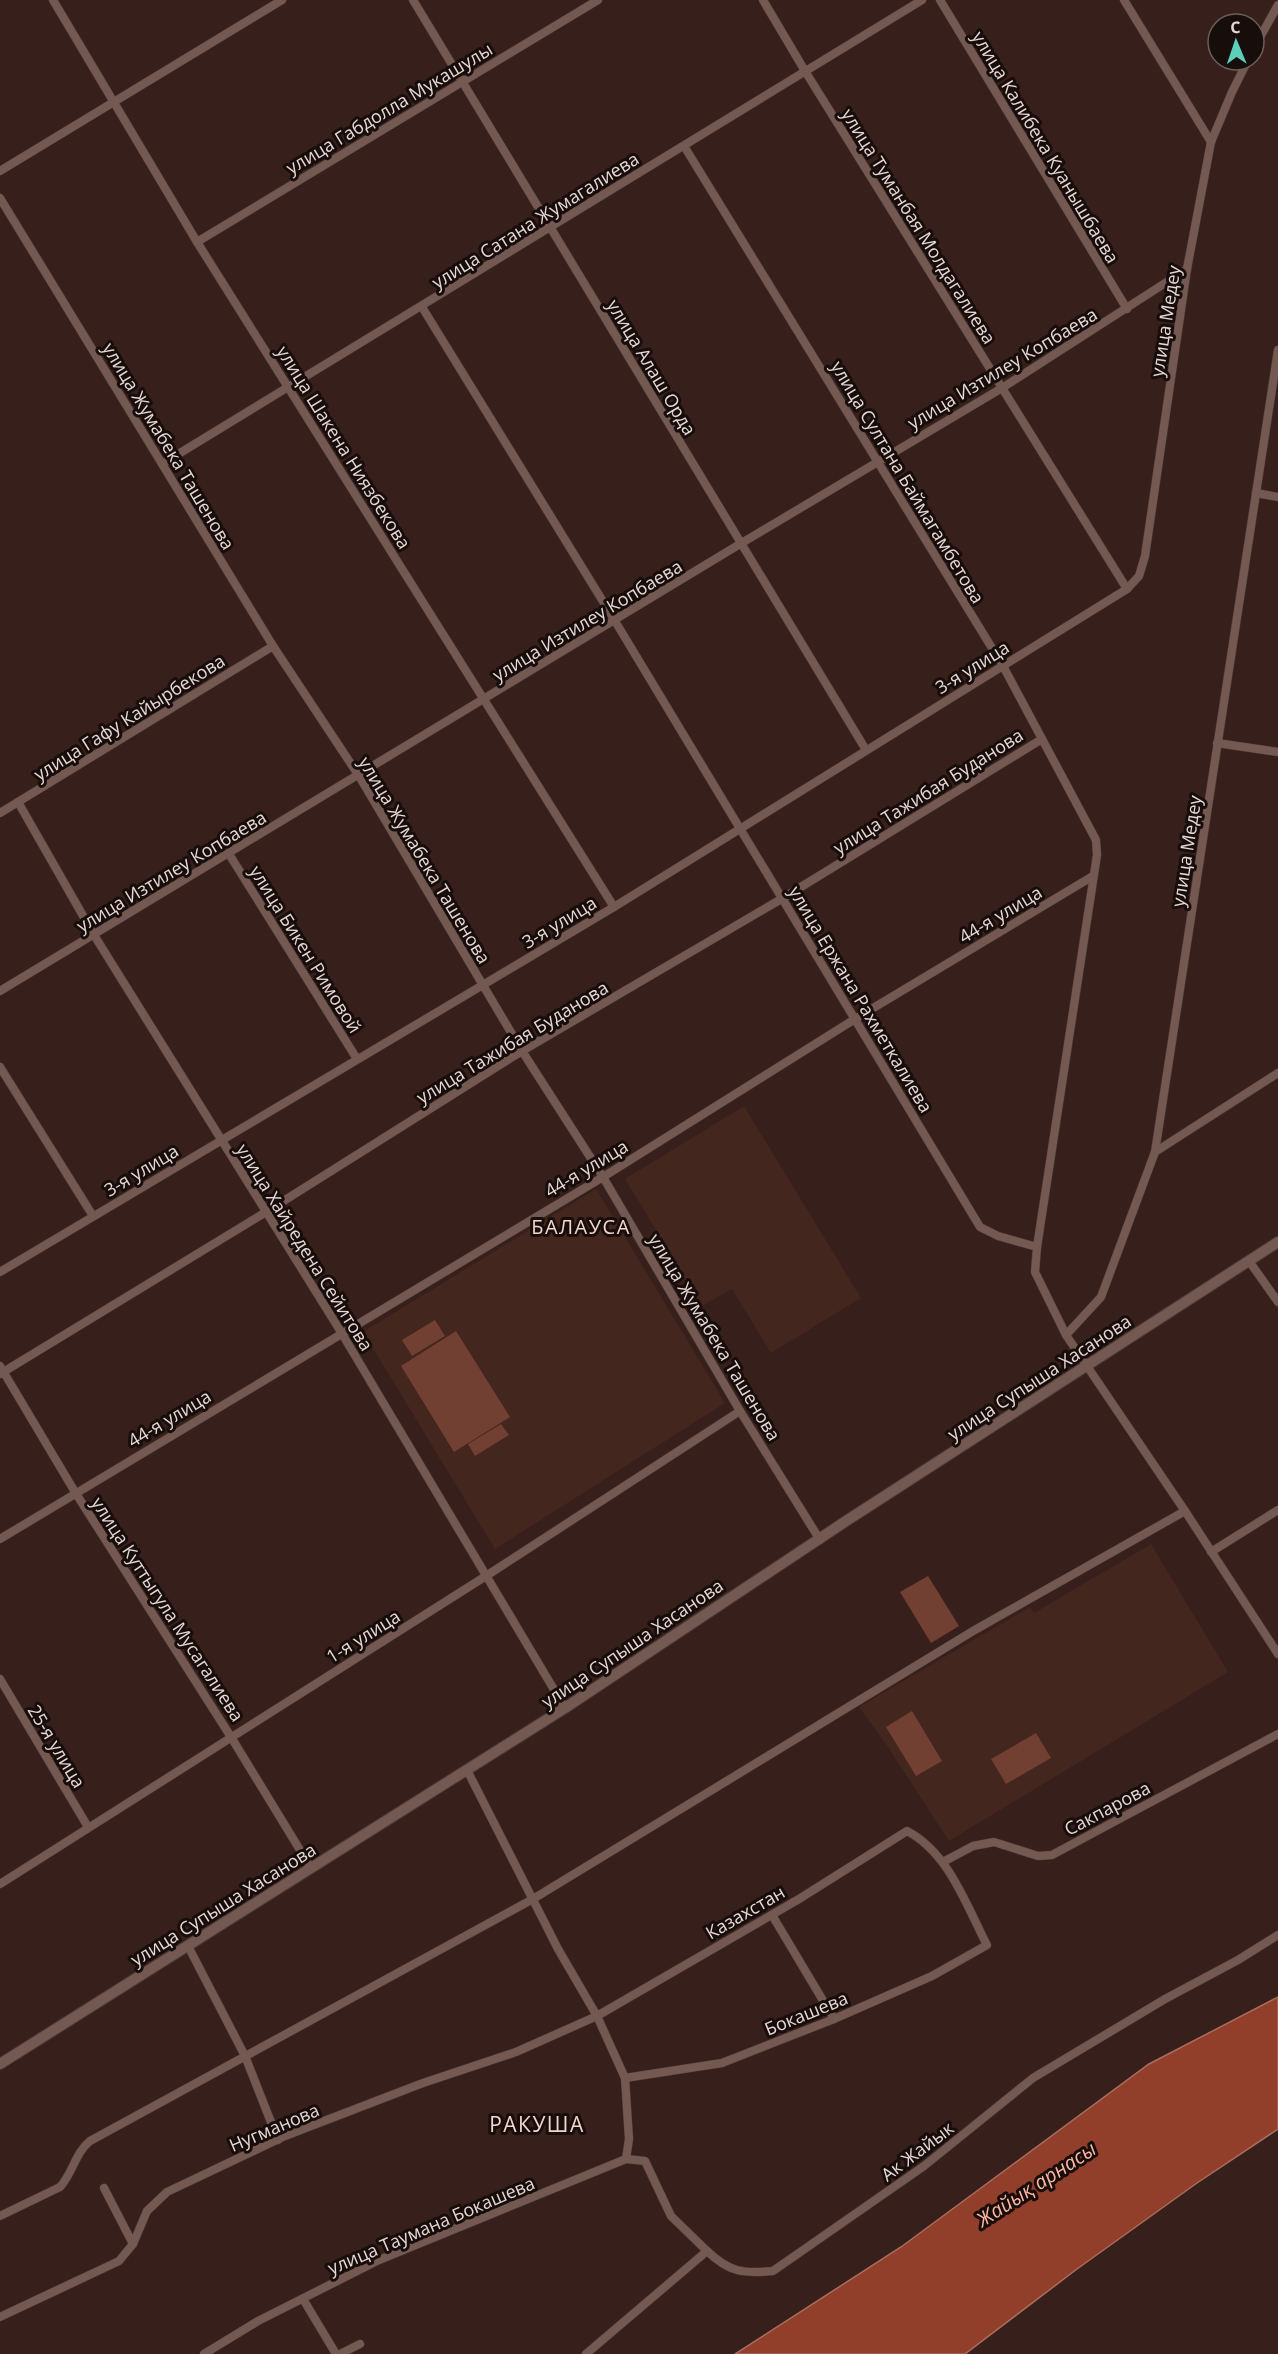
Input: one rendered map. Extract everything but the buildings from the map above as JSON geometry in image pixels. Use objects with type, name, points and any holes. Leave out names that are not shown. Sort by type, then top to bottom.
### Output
[{"type":"street","name":"улица Шакена Ниязбекова","points":[[53,0],[197,242],[614,907]]},
{"type":"street","points":[[0,171],[282,0]]},
{"type":"street","name":"улица Алаш Орда","points":[[413,0],[866,750]]},
{"type":"street","name":"улица Габдолла Мукашулы","points":[[197,242],[598,0]]},
{"type":"street","name":"улица Туманбая Молдагалиева","points":[[763,0],[1127,589]]},
{"type":"street","name":"улица Сатана Жумагалиева","points":[[162,464],[922,0]]},
{"type":"street","name":"улица Калибека Куанышбаева","points":[[940,0],[1127,309]]},
{"type":"street","points":[[1124,0],[1211,142]]},
{"type":"street","points":[[1266,26],[1278,5]]},
{"type":"street","name":"улица Медеу","points":[[1127,589],[1139,576],[1145,556],[1187,269],[1211,142],[1242,72]]},
{"type":"street","name":"улица Султана Баймагамбетова","points":[[684,146],[879,460],[1003,666],[1096,840],[1097,855],[1093,876]]},
{"type":"street","name":"улица Жумабека Ташенова","points":[[0,198],[273,646],[359,776],[522,1051],[603,1177],[740,1411],[820,1540]]},
{"type":"street","name":"улица Изтилеу Копбаева","points":[[0,992],[879,460],[1002,388],[1187,269]]},
{"type":"street","name":"улица Ержана Рахметкалиева","points":[[422,307],[742,829],[980,1227],[998,1236],[1037,1247]]},
{"type":"street","name":"улица Медеу","points":[[1066,1335],[1101,1297],[1155,1152],[1278,350]]},
{"type":"street","points":[[1256,493],[1278,497]]},
{"type":"street","name":"3-я улица","points":[[0,1272],[614,907],[1127,589]]},
{"type":"street","name":"улица Гафу Кайырбекова","points":[[0,813],[273,646]]},
{"type":"street","name":"улица Тажибая Буданова","points":[[1,1371],[266,1212],[522,1051],[783,898],[1042,739]]},
{"type":"street","points":[[1217,743],[1278,752]]},
{"type":"street","name":"улица Хайредена Сейитова","points":[[18,802],[94,935],[341,1332],[565,1708]]},
{"type":"street","name":"улица Бикен Римовой","points":[[229,854],[357,1059]]},
{"type":"street","points":[[1093,876],[1035,1272],[1066,1335],[1278,1654]]},
{"type":"street","name":"44-я улица","points":[[0,1539],[341,1332],[603,1177],[855,1018],[1093,876]]},
{"type":"street","points":[[0,1067],[93,1216]]},
{"type":"street","points":[[1155,1152],[1278,1073]]},
{"type":"street","name":"улица Супыша Хасанова","points":[[0,2064],[565,1708],[1278,1242]]},
{"type":"street","points":[[1249,1261],[1278,1302]]},
{"type":"street","name":"улица Куттыгула Мусагалиева","points":[[1,1371],[231,1737],[310,1868]]},
{"type":"street","name":"1-я улица","points":[[0,1884],[486,1576],[740,1411]]},
{"type":"street","points":[[1211,1552],[1278,1510]]},
{"type":"street","points":[[0,2216],[60,2187],[80,2152],[90,2141],[533,1899],[973,1631],[1185,1511]]},
{"type":"street","name":"25-я улица","points":[[0,1679],[88,1827]]},
{"type":"street","name":"Сакпарова","points":[[943,1862],[973,1846],[994,1842],[1038,1856],[1052,1855],[1278,1734]]},
{"type":"street","points":[[467,1770],[533,1899],[597,2016],[626,2078],[629,2139],[626,2159]]},
{"type":"street","name":"Казахстан","points":[[597,2016],[772,1915],[907,1831],[922,1839],[943,1862]]},
{"type":"street","name":"Бокашева","points":[[626,2078],[722,2062],[834,2019],[932,1976],[987,1945],[943,1862]]},
{"type":"street","points":[[772,1915],[834,2019]]},
{"type":"street","name":"Ак Жайык","points":[[626,2159],[645,2161],[671,2216],[722,2265],[748,2274],[773,2271],[924,2166],[1033,2078],[1278,1935]]},
{"type":"street","points":[[188,1946],[245,2056],[278,2140]]},
{"type":"street","name":"Нугманова","points":[[0,2318],[119,2261],[133,2244],[147,2211],[167,2192],[278,2140],[423,2083],[516,2052],[597,2016]]},
{"type":"street","name":"улица Таумана Бокашева","points":[[204,2354],[258,2321],[379,2260],[626,2159]]},
{"type":"street","points":[[104,2188],[133,2244]]},
{"type":"street","points":[[586,2354],[707,2250]]},
{"type":"street","points":[[303,2298],[338,2354],[360,2344]]},
{"type":"shaded area","points":[[744,1106],[861,1298],[771,1353],[732,1289],[702,1306],[625,1179]]},
{"type":"shaded area","points":[[596,1189],[725,1403],[495,1549],[363,1332]]},
{"type":"shaded area","points":[[435,1320],[445,1336],[412,1356],[402,1340]]},
{"type":"shaded area","points":[[456,1331],[510,1417],[454,1452],[401,1366]]},
{"type":"shaded area","points":[[501,1424],[509,1435],[475,1456],[468,1444]]},
{"type":"shaded area","points":[[1151,1544],[1228,1672],[949,1841],[859,1707],[1030,1607],[1034,1613]]},
{"type":"shaded area","points":[[928,1576],[959,1626],[931,1643],[900,1592]]},
{"type":"shaded area","points":[[912,1711],[942,1761],[916,1776],[886,1727]]},
{"type":"shaded area","points":[[1036,1733],[1051,1758],[1006,1784],[991,1759]]},
{"type":"water","name":"Жайық арнасы","points":[[1278,1997],[1278,2129],[1197,2183],[1077,2269],[965,2354],[735,2354],[901,2247],[1149,2064]]},
{"type":"district","name":"БАЛАУСА","points":[[581,1226]]},
{"type":"district","name":"РАКУША","points":[[537,2124]]}]
